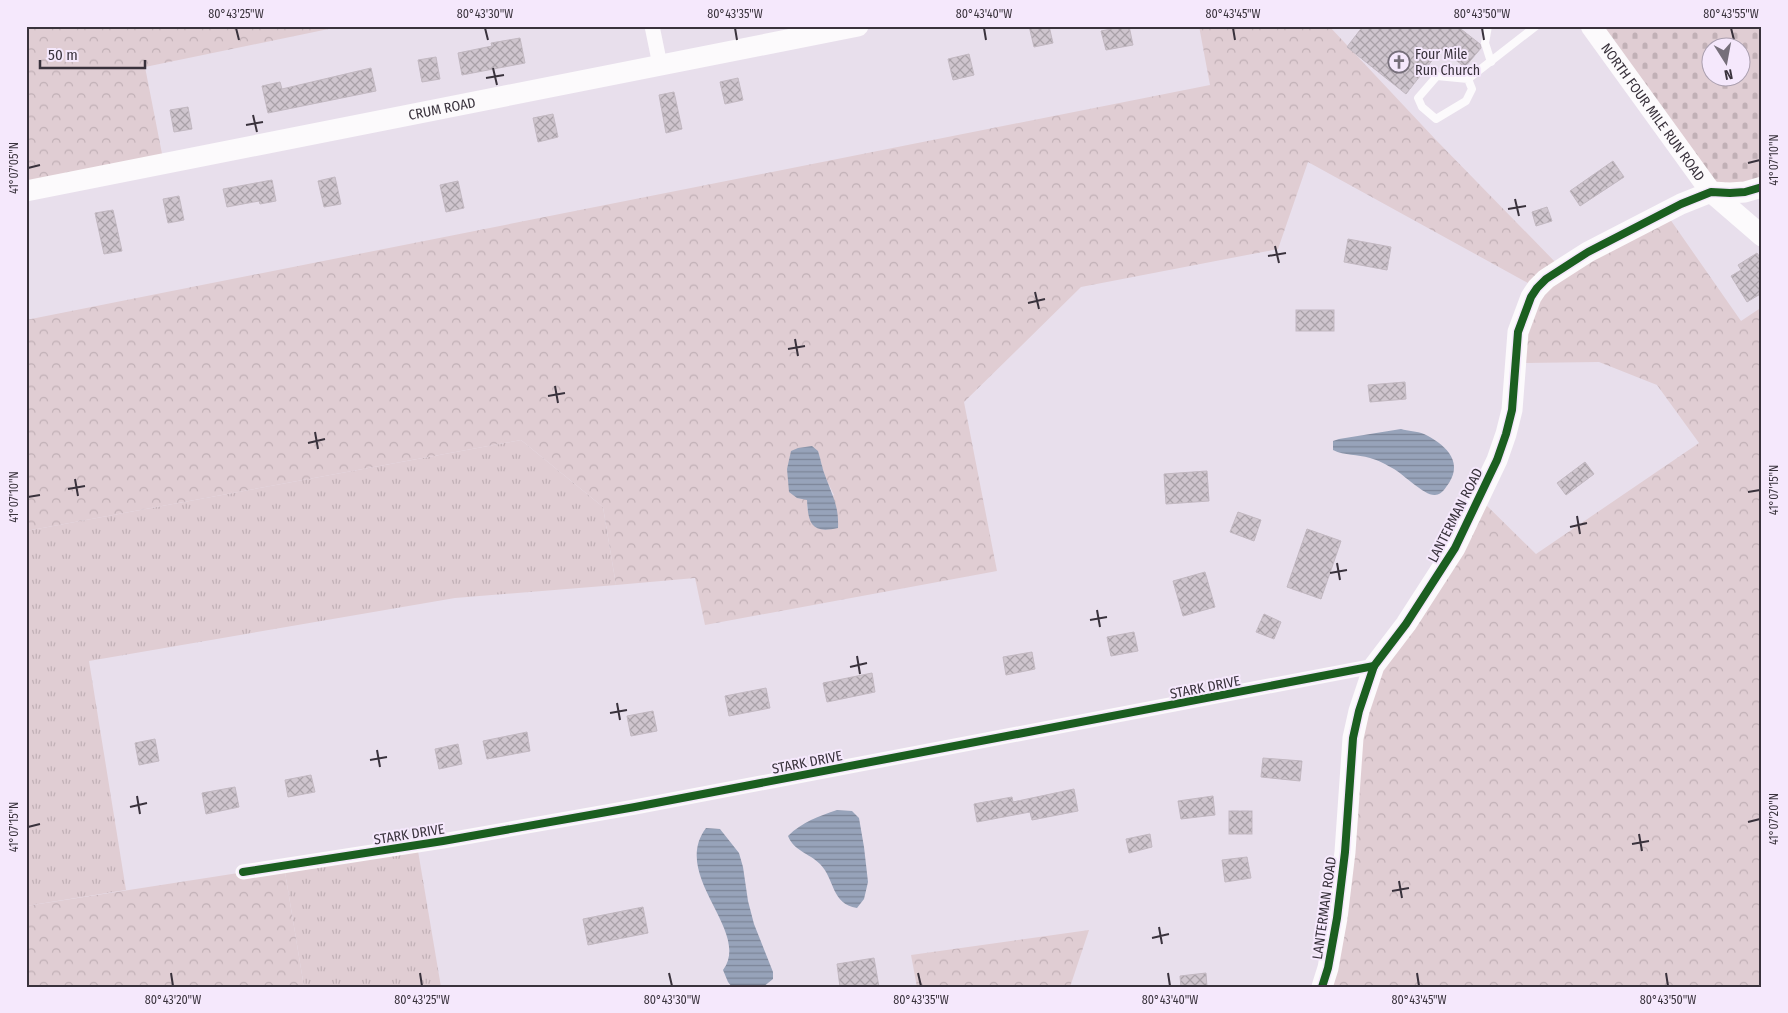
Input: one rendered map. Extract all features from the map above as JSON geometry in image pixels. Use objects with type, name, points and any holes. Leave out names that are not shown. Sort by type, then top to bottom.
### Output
[{"type":"street","points":[[652,26],[660,65]]},
{"type":"street","name":"CRUM ROAD","points":[[26,191],[858,26]]},
{"type":"street","name":"NORTH FOUR MILE RUN ROAD","points":[[1591,26],[1711,192],[1762,236]]},
{"type":"street","name":"LANTERMAN ROAD","points":[[1322,987],[1328,968],[1337,918],[1345,852],[1354,738],[1359,711],[1374,666],[1406,624],[1455,548],[1497,460],[1512,410],[1518,332],[1529,302],[1537,288],[1554,273],[1623,233],[1711,192],[1745,192],[1762,187]]},
{"type":"street","name":"STARK DRIVE","points":[[243,872],[444,841],[635,807],[1374,666]]},
{"type":"lane","points":[[1488,26],[1485,43],[1491,62]]},
{"type":"lane","points":[[1468,79],[1472,89],[1466,101],[1436,119],[1422,107],[1418,98],[1437,76],[1468,79],[1536,26]]},
{"type":"green space","points":[[26,26],[343,26],[145,67],[164,164],[26,191]]},
{"type":"green space","points":[[1199,26],[1329,26],[1436,140],[1561,268],[1665,212],[1741,321],[1759,309],[1762,312],[1762,987],[1322,987],[1359,711],[1479,498],[1536,554],[1699,443],[1657,385],[1599,362],[1516,363],[1537,288],[1308,162],[1278,249],[1081,287],[964,402],[997,571],[705,625],[695,578],[616,585],[603,507],[521,440],[26,531],[26,320],[1210,85]],"holes":[[[818,451],[825,477],[834,495],[807,510],[807,500]]]},
{"type":"green space","points":[[1591,26],[1762,26],[1762,187],[1711,192]]},
{"type":"green space","points":[[521,440],[603,507],[616,585],[455,598],[89,661],[126,890],[26,906],[26,531]]},
{"type":"green space","points":[[417,845],[441,987],[304,987],[284,866]]},
{"type":"green space","points":[[284,866],[304,987],[26,987],[26,906]]},
{"type":"green space","points":[[1089,930],[1070,987],[917,987],[911,955]]},
{"type":"water","points":[[1401,429],[1424,434],[1438,442],[1449,453],[1453,460],[1453,475],[1440,493],[1435,495],[1426,492],[1394,469],[1376,460],[1333,450],[1333,441],[1339,439]]},
{"type":"water","points":[[812,446],[818,451],[823,471],[835,502],[838,514],[838,528],[822,530],[817,528],[810,521],[807,500],[797,498],[789,492],[787,469],[791,451]]},
{"type":"water","points":[[837,810],[852,811],[859,818],[868,882],[864,899],[857,908],[842,902],[825,870],[811,857],[798,849],[788,836],[805,823]]},
{"type":"water","points":[[706,828],[720,829],[739,853],[754,924],[773,972],[773,979],[763,987],[732,987],[723,970],[729,955],[728,938],[703,884],[698,865],[698,846]]},
{"type":"building","points":[[1029,26],[1049,26],[1053,43],[1034,47]]},
{"type":"building","points":[[1129,26],[1133,45],[1106,50],[1101,31]]},
{"type":"building","name":"Four Mile Run Church","points":[[1363,26],[1457,26],[1480,44],[1481,48],[1465,67],[1441,49],[1406,94],[1347,47]]},
{"type":"building","points":[[520,38],[525,63],[462,75],[458,53],[492,46],[491,43]]},
{"type":"building","points":[[969,54],[974,75],[953,80],[948,59]]},
{"type":"building","points":[[436,57],[440,79],[422,82],[418,60]]},
{"type":"building","points":[[371,68],[376,91],[268,113],[262,86],[280,82],[282,89]]},
{"type":"building","points":[[738,78],[743,100],[725,104],[720,82]]},
{"type":"building","points":[[674,92],[682,129],[666,133],[659,95]]},
{"type":"building","points":[[188,107],[192,129],[174,132],[170,110]]},
{"type":"building","points":[[553,114],[558,137],[538,142],[533,118]]},
{"type":"building","points":[[1613,161],[1624,177],[1580,206],[1570,191]]},
{"type":"building","points":[[335,177],[341,204],[324,207],[318,181]]},
{"type":"building","points":[[272,180],[276,201],[260,204],[259,201],[227,207],[223,189]]},
{"type":"building","points":[[458,181],[464,208],[446,212],[440,185]]},
{"type":"building","points":[[179,196],[184,220],[168,223],[163,199]]},
{"type":"building","points":[[1547,207],[1552,221],[1536,226],[1532,212]]},
{"type":"building","points":[[113,210],[122,251],[104,254],[95,213]]},
{"type":"building","points":[[1348,239],[1391,247],[1387,270],[1344,262]]},
{"type":"building","points":[[1757,253],[1762,260],[1762,293],[1747,302],[1731,276],[1741,270],[1738,265]]},
{"type":"building","points":[[1296,310],[1334,310],[1334,331],[1296,331]]},
{"type":"building","points":[[1405,382],[1406,399],[1370,402],[1368,385]]},
{"type":"building","points":[[1585,462],[1594,474],[1566,495],[1557,483]]},
{"type":"building","points":[[1207,471],[1209,501],[1166,504],[1164,474]]},
{"type":"building","points":[[1238,512],[1261,520],[1254,541],[1230,532]]},
{"type":"building","points":[[1307,529],[1341,541],[1321,599],[1287,587]]},
{"type":"building","points":[[1205,572],[1215,607],[1183,616],[1173,581]]},
{"type":"building","points":[[1264,614],[1281,622],[1274,639],[1256,632]]},
{"type":"building","points":[[1134,632],[1138,651],[1111,656],[1107,637]]},
{"type":"building","points":[[1032,652],[1035,669],[1006,675],[1003,657]]},
{"type":"building","points":[[872,673],[875,692],[827,702],[823,683]]},
{"type":"building","points":[[766,688],[770,708],[729,716],[725,696]]},
{"type":"building","points":[[653,711],[657,731],[631,736],[627,716]]},
{"type":"building","points":[[527,732],[530,751],[487,759],[483,741]]},
{"type":"building","points":[[155,739],[159,761],[139,765],[135,743]]},
{"type":"building","points":[[458,744],[462,764],[439,769],[435,749]]},
{"type":"building","points":[[1263,758],[1302,761],[1300,781],[1261,777]]},
{"type":"building","points":[[311,775],[315,792],[288,797],[285,780]]},
{"type":"building","points":[[235,787],[239,807],[206,814],[202,793]]},
{"type":"building","points":[[1074,789],[1078,811],[1032,820],[1030,812],[977,822],[974,804],[1012,797],[1013,802]]},
{"type":"building","points":[[1213,796],[1215,815],[1181,819],[1178,801]]},
{"type":"building","points":[[1229,811],[1252,811],[1252,834],[1229,834]]},
{"type":"building","points":[[1150,834],[1152,847],[1129,853],[1126,839]]},
{"type":"building","points":[[1247,857],[1251,878],[1225,882],[1222,860]]},
{"type":"building","points":[[643,907],[648,933],[588,945],[583,919]]},
{"type":"building","points":[[874,958],[879,987],[840,987],[837,964]]},
{"type":"building","points":[[1206,973],[1207,987],[1181,987],[1180,976]]},
{"type":"cycle path","points":[[1322,987],[1328,968],[1337,918],[1345,852],[1353,738],[1359,711],[1374,666],[1406,624],[1455,548],[1497,460],[1512,410],[1518,332],[1531,297],[1546,279],[1588,252],[1681,204],[1711,192],[1745,192],[1762,187]]},
{"type":"cycle path","points":[[243,872],[443,841],[635,807],[1374,666]]},
{"type":"place","name":"Four Mile Run Church","points":[[1399,62]]}]
